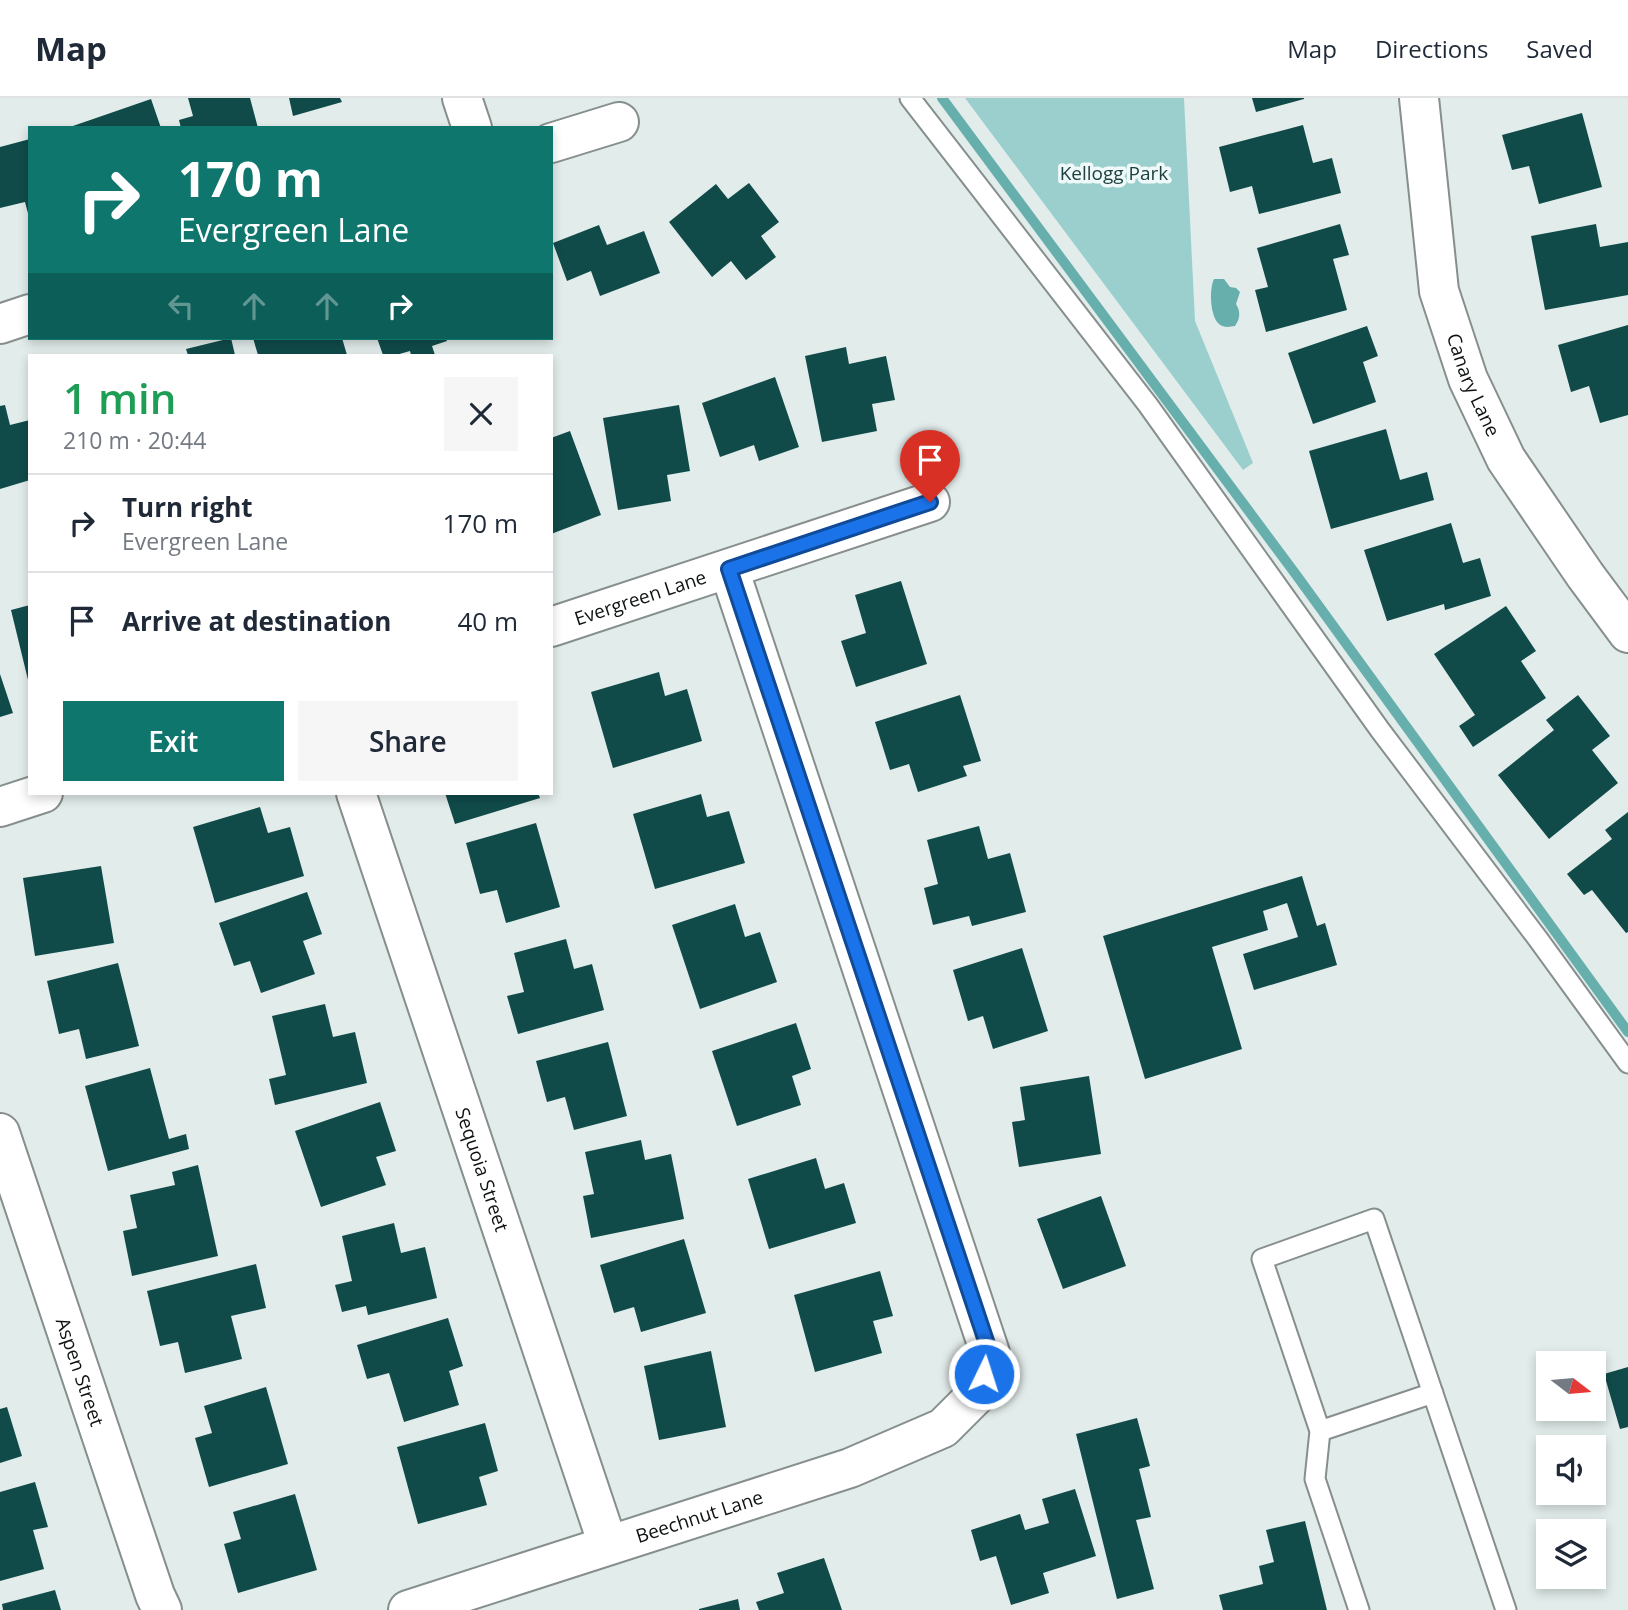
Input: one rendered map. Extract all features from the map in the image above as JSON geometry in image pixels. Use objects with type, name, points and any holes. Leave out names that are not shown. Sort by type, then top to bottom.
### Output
[{"type":"street","points":[[462,98],[471,126]]},
{"type":"street","name":"Canary Lane","points":[[1419,98],[1439,291],[1468,379],[1506,459],[1628,633]]},
{"type":"street","points":[[553,142],[619,122]]},
{"type":"street","points":[[0,324],[28,315]]},
{"type":"street","name":"Evergreen Lane","points":[[553,626],[930,502]]},
{"type":"street","name":"Beechnut Lane","points":[[408,1610],[849,1468],[943,1428],[977,1394],[990,1353],[729,569]]},
{"type":"street","points":[[0,807],[37,795]]},
{"type":"street","name":"Sequoia Street","points":[[357,795],[608,1545]]},
{"type":"street","name":"Aspen Street","points":[[0,1133],[150,1582],[162,1610]]},
{"type":"lane","points":[[910,98],[1148,405],[1380,730],[1628,1063]]},
{"type":"lane","points":[[1359,1610],[1315,1479],[1320,1431],[1262,1259],[1374,1219],[1506,1610]]},
{"type":"lane","points":[[1320,1431],[1433,1393]]},
{"type":"green space","name":"Kellogg Park","points":[[965,98],[1184,98],[1195,321],[1253,463],[1243,470]]},
{"type":"shaded area","points":[[1214,279],[1224,279],[1230,287],[1240,292],[1236,304],[1239,315],[1235,326],[1223,326],[1216,320],[1211,302]]},
{"type":"building","points":[[188,98],[250,98],[257,126],[180,126],[179,120],[193,116]]},
{"type":"building","points":[[289,98],[340,98],[342,102],[293,116]]},
{"type":"building","points":[[1252,98],[1304,98],[1304,99],[1256,112]]},
{"type":"building","points":[[151,99],[160,126],[73,126]]},
{"type":"building","points":[[1582,113],[1602,187],[1539,204],[1529,166],[1512,170],[1502,135]]},
{"type":"building","points":[[1303,125],[1313,163],[1332,158],[1341,193],[1259,214],[1252,186],[1230,192],[1219,147]]},
{"type":"building","points":[[28,140],[28,213],[25,202],[0,208],[0,147]]},
{"type":"building","points":[[749,183],[779,222],[761,236],[776,257],[746,280],[731,261],[712,277],[669,222],[716,184],[728,199]]},
{"type":"building","points":[[1340,224],[1349,255],[1333,259],[1347,310],[1266,332],[1255,290],[1268,287],[1257,248]]},
{"type":"building","points":[[1596,224],[1600,247],[1628,242],[1628,295],[1545,310],[1531,236]]},
{"type":"building","points":[[599,225],[607,245],[644,231],[660,273],[600,296],[591,271],[567,281],[553,243]]},
{"type":"building","points":[[1628,325],[1628,415],[1600,423],[1589,386],[1571,392],[1558,345]]},
{"type":"building","points":[[1367,326],[1378,356],[1363,362],[1376,402],[1313,424],[1288,353]]},
{"type":"building","points":[[231,340],[235,354],[188,354],[186,349]]},
{"type":"building","points":[[254,340],[343,340],[347,354],[258,354]]},
{"type":"building","points":[[378,340],[447,341],[432,346],[435,354],[411,354],[410,351],[383,354]]},
{"type":"building","points":[[846,347],[849,364],[886,356],[895,400],[872,404],[877,431],[822,442],[805,356]]},
{"type":"building","points":[[775,377],[799,447],[759,461],[754,445],[720,457],[702,403]]},
{"type":"building","points":[[5,405],[10,425],[28,420],[28,481],[0,489],[0,406]]},
{"type":"building","points":[[679,405],[690,471],[667,475],[671,501],[618,510],[603,418]]},
{"type":"building","points":[[1386,429],[1400,480],[1427,472],[1434,500],[1331,529],[1309,451]]},
{"type":"building","points":[[570,431],[601,515],[553,533],[553,437]]},
{"type":"building","points":[[1451,523],[1463,563],[1480,558],[1491,596],[1445,610],[1444,604],[1387,621],[1364,550]]},
{"type":"building","points":[[901,581],[927,664],[856,687],[841,641],[866,633],[855,595]]},
{"type":"building","points":[[28,606],[28,680],[11,610]]},
{"type":"building","points":[[1506,606],[1536,651],[1521,661],[1546,698],[1473,747],[1459,726],[1475,715],[1434,654]]},
{"type":"building","points":[[659,672],[665,696],[687,689],[702,741],[613,768],[591,692]]},
{"type":"building","points":[[0,674],[13,713],[0,717]]},
{"type":"building","points":[[960,695],[981,761],[963,766],[967,776],[918,792],[909,764],[890,770],[875,722]]},
{"type":"building","points":[[1578,695],[1610,736],[1592,750],[1618,783],[1549,839],[1498,775],[1554,730],[1546,720]]},
{"type":"building","points":[[701,794],[707,817],[729,811],[745,863],[655,889],[633,814]]},
{"type":"building","points":[[446,795],[539,795],[540,798],[455,824]]},
{"type":"building","points":[[260,807],[268,833],[290,827],[304,876],[215,903],[193,827]]},
{"type":"building","points":[[1628,812],[1626,933],[1592,890],[1584,895],[1567,874],[1612,839],[1605,830]]},
{"type":"building","points":[[536,823],[560,907],[506,923],[497,890],[480,894],[466,843]]},
{"type":"building","points":[[979,826],[988,859],[1010,853],[1026,912],[972,926],[969,916],[933,925],[924,888],[938,884],[927,840]]},
{"type":"building","points":[[101,866],[114,943],[35,956],[23,878]]},
{"type":"building","points":[[1302,876],[1317,926],[1325,923],[1337,965],[1254,990],[1243,954],[1298,937],[1287,903],[1263,911],[1268,930],[1212,947],[1242,1049],[1145,1079],[1103,936]]},
{"type":"building","points":[[307,892],[322,934],[303,941],[315,974],[261,993],[250,961],[234,966],[219,923]]},
{"type":"building","points":[[735,904],[745,937],[760,932],[777,982],[700,1009],[672,925]]},
{"type":"building","points":[[566,939],[574,969],[592,964],[604,1010],[518,1034],[507,996],[524,992],[514,953]]},
{"type":"building","points":[[1022,948],[1048,1031],[993,1049],[983,1016],[968,1021],[953,970]]},
{"type":"building","points":[[118,963],[139,1046],[86,1059],[79,1029],[59,1034],[47,981]]},
{"type":"building","points":[[325,1004],[333,1037],[355,1032],[367,1083],[275,1105],[269,1079],[286,1075],[272,1016]]},
{"type":"building","points":[[796,1023],[811,1069],[792,1076],[801,1105],[737,1126],[712,1051]]},
{"type":"building","points":[[608,1042],[627,1116],[574,1130],[565,1097],[547,1102],[536,1061]]},
{"type":"building","points":[[150,1068],[169,1139],[186,1134],[189,1149],[108,1171],[85,1086]]},
{"type":"building","points":[[1089,1076],[1101,1154],[1019,1167],[1012,1122],[1025,1120],[1020,1087]]},
{"type":"building","points":[[380,1102],[396,1151],[376,1157],[386,1185],[321,1207],[295,1131]]},
{"type":"building","points":[[641,1140],[645,1160],[671,1154],[684,1219],[591,1238],[583,1196],[594,1194],[585,1152]]},
{"type":"building","points":[[816,1158],[825,1189],[844,1183],[856,1223],[769,1249],[748,1179]]},
{"type":"building","points":[[198,1165],[218,1256],[132,1276],[123,1231],[137,1228],[130,1195],[175,1185],[172,1172]]},
{"type":"building","points":[[1101,1196],[1126,1266],[1063,1289],[1037,1219]]},
{"type":"building","points":[[394,1223],[401,1253],[425,1247],[437,1298],[368,1315],[366,1306],[342,1312],[335,1285],[352,1281],[342,1236]]},
{"type":"building","points":[[684,1239],[706,1313],[641,1332],[634,1307],[614,1313],[600,1265]]},
{"type":"building","points":[[256,1264],[266,1308],[231,1316],[242,1359],[185,1373],[178,1342],[160,1346],[147,1291]]},
{"type":"building","points":[[880,1271],[893,1316],[873,1321],[882,1353],[815,1372],[794,1295]]},
{"type":"building","points":[[448,1318],[463,1366],[449,1371],[459,1405],[404,1422],[389,1373],[367,1379],[357,1345]]},
{"type":"building","points":[[711,1351],[726,1427],[659,1440],[644,1366]]},
{"type":"building","points":[[1628,1367],[1628,1427],[1620,1429],[1606,1373]]},
{"type":"building","points":[[266,1387],[288,1464],[209,1487],[195,1438],[212,1433],[204,1406]]},
{"type":"building","points":[[7,1407],[22,1456],[0,1463],[0,1409]]},
{"type":"building","points":[[1137,1418],[1150,1466],[1139,1469],[1151,1517],[1136,1520],[1154,1589],[1117,1599],[1076,1434]]},
{"type":"building","points":[[485,1423],[498,1471],[479,1477],[487,1505],[418,1524],[397,1447]]},
{"type":"building","points":[[35,1482],[48,1527],[33,1530],[44,1569],[0,1581],[0,1492]]},
{"type":"building","points":[[1075,1489],[1096,1556],[1043,1573],[1049,1593],[1011,1605],[996,1556],[980,1561],[971,1530],[1020,1514],[1025,1530],[1049,1523],[1042,1499]]},
{"type":"building","points":[[295,1494],[317,1570],[238,1593],[224,1544],[241,1539],[233,1512]]},
{"type":"building","points":[[1305,1521],[1327,1610],[1223,1610],[1219,1595],[1263,1584],[1259,1566],[1274,1562],[1266,1530]]},
{"type":"building","points":[[824,1558],[842,1610],[759,1610],[756,1602],[784,1593],[777,1573]]},
{"type":"building","points":[[55,1590],[61,1610],[3,1610],[2,1604]]},
{"type":"building","points":[[738,1599],[740,1610],[699,1610],[699,1609]]},
{"type":"waterway","points":[[942,98],[1297,576],[1628,1032]]},
{"type":"route","points":[[930,502],[729,569],[990,1353],[984,1374]]}]
